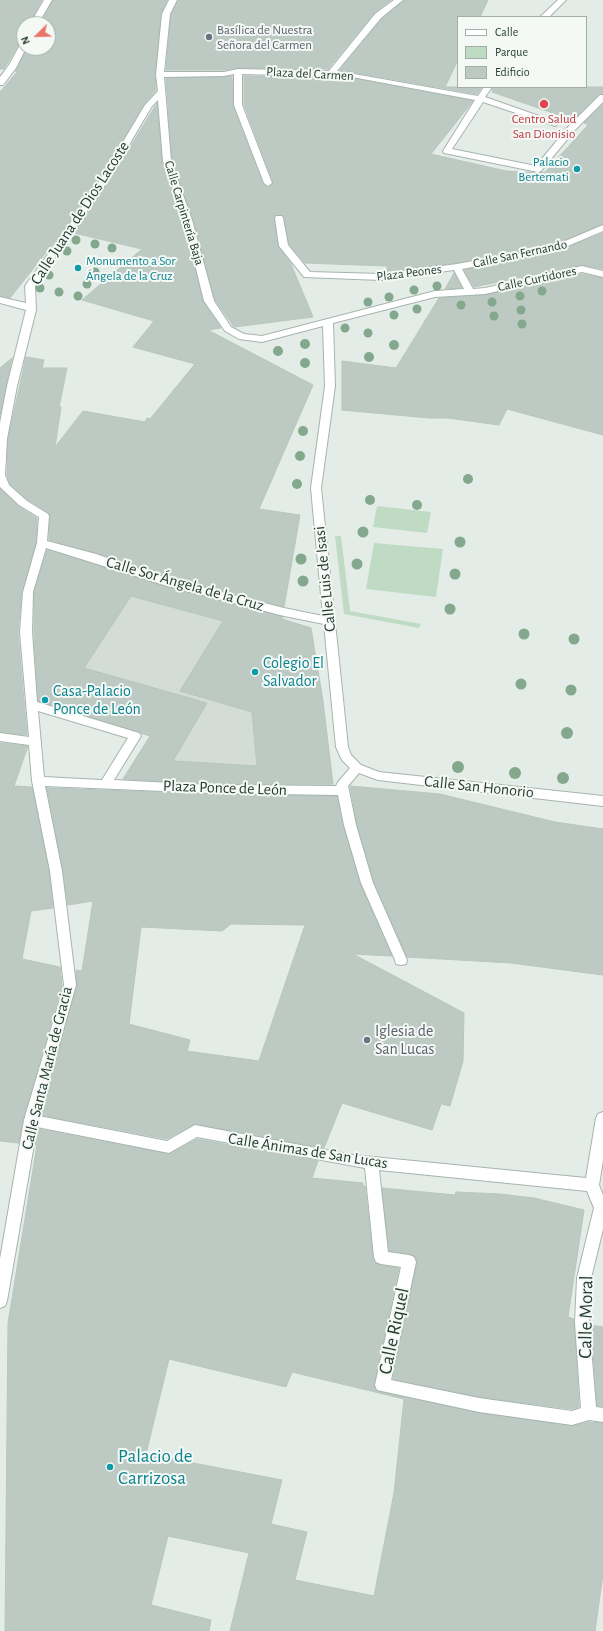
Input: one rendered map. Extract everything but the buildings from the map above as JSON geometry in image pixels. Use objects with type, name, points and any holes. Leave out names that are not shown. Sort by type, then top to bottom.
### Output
[{"type":"street","points":[[38,16],[48,0]]},
{"type":"street","points":[[162,91],[160,74],[166,14],[173,0]]},
{"type":"street","points":[[331,73],[378,16],[399,0]]},
{"type":"street","points":[[545,16],[562,0]]},
{"type":"street","points":[[0,83],[13,66],[18,56]]},
{"type":"street","points":[[238,71],[238,105],[268,183]]},
{"type":"street","name":"Plaza del Carmen","points":[[160,74],[224,74],[238,71],[331,73],[482,99],[554,123]]},
{"type":"street","points":[[488,88],[448,151],[538,169],[572,128],[603,98]]},
{"type":"street","name":"Calle Juana de Dios Lacoste","points":[[36,742],[26,622],[28,592],[42,543],[44,516],[23,503],[5,487],[0,475],[1,439],[31,307],[30,286],[100,187],[148,106],[162,91]]},
{"type":"street","name":"Calle Carpintería Baja","points":[[162,91],[167,161],[188,220],[209,301],[228,329]]},
{"type":"street","name":"Plaza Peones","points":[[228,329],[242,338],[262,339],[435,294],[470,292],[457,267],[381,277],[307,275],[294,255],[284,246],[279,218]]},
{"type":"street","name":"Calle San Fernando","points":[[457,267],[553,249],[571,243],[603,228]]},
{"type":"street","name":"Calle Curtidores","points":[[470,292],[485,291],[582,269],[603,274]]},
{"type":"street","points":[[0,300],[31,307]]},
{"type":"street","name":"Calle Luis de Isasi","points":[[328,322],[330,386],[316,488],[342,747],[346,757],[357,768]]},
{"type":"street","name":"Calle Sor Ángela de la Cruz","points":[[42,543],[92,557],[164,581],[284,612],[330,621]]},
{"type":"street","points":[[32,705],[135,736],[106,783]]},
{"type":"street","points":[[0,737],[36,742]]},
{"type":"street","name":"Calle Santa María de Gracia","points":[[0,1301],[5,1249],[31,1120],[70,985],[56,871],[38,781],[36,742]]},
{"type":"street","points":[[357,768],[342,785],[350,825],[367,884],[401,960]]},
{"type":"street","name":"Calle San Honorio","points":[[357,768],[378,776],[603,801]]},
{"type":"street","name":"Plaza Ponce de León","points":[[38,781],[218,789],[344,791]]},
{"type":"street","points":[[602,1209],[592,1185],[603,1118]]},
{"type":"street","name":"Calle Ánimas de San Lucas","points":[[31,1120],[169,1147],[195,1131],[353,1161],[592,1185]]},
{"type":"street","name":"Calle Riquel","points":[[371,1163],[381,1257],[409,1262],[382,1385],[494,1408],[572,1418],[596,1414]]},
{"type":"street","name":"Calle Moral","points":[[596,1414],[582,1323],[584,1278],[602,1209]]},
{"type":"shaded area","name":"Colegio El Salvador","points":[[51,554],[89,561],[170,587],[311,628],[323,701],[333,785],[255,786],[123,779],[150,736],[40,703],[33,642]]},
{"type":"green space","points":[[377,506],[431,512],[427,533],[373,527]]},
{"type":"green space","points":[[335,536],[341,536],[350,611],[421,624],[419,628],[344,614]]},
{"type":"green space","points":[[374,543],[443,549],[436,597],[366,589]]},
{"type":"tunnel","points":[[0,11],[23,16]]},
{"type":"place","name":"Basílica de Nuestra Señora del Carmen","points":[[209,37]]},
{"type":"place","name":"Centro Salud San Dionisio","points":[[544,104]]},
{"type":"place","name":"Palacio Bertemati","points":[[577,169]]},
{"type":"place","name":"Monumento a Sor Ángela de la Cruz","points":[[78,268]]},
{"type":"place","name":"Colegio El Salvador","points":[[255,672]]},
{"type":"place","name":"Casa-Palacio Ponce de León","points":[[45,700]]},
{"type":"place","name":"Iglesia de San Lucas","points":[[367,1040]]},
{"type":"place","name":"Palacio de Carrizosa","points":[[110,1467]]}]
